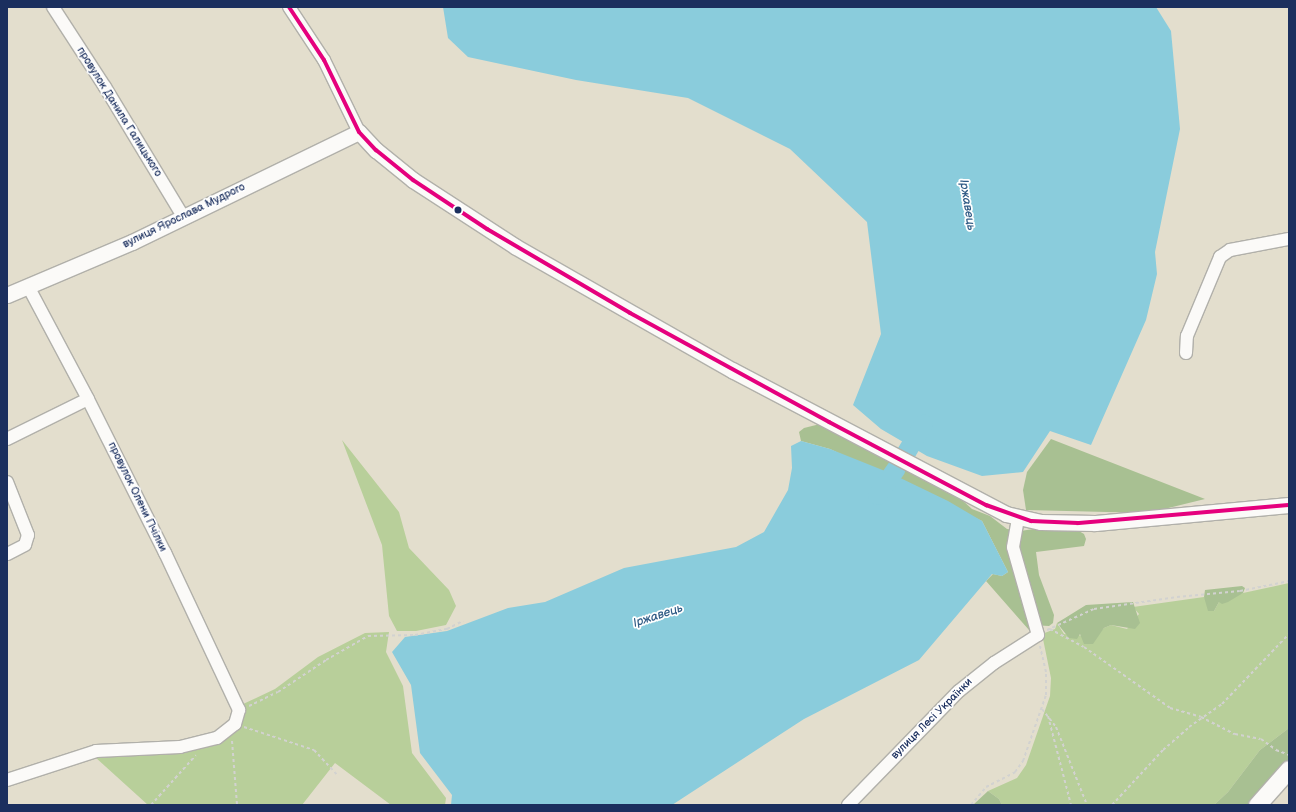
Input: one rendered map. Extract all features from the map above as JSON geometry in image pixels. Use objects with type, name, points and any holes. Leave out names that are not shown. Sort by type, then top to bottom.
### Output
[{"type":"main road","points":[[1257,805],[1289,769]]},
{"type":"street","name":"провулок Данила Галицького","points":[[53,7],[105,87],[184,218]]},
{"type":"street","points":[[289,7],[324,60],[359,132],[376,150],[413,180],[458,211],[523,251],[732,370],[986,505],[1018,518],[1053,523],[1095,523],[1289,505]]},
{"type":"street","name":"вулиця Ярослава Мудрого","points":[[7,295],[184,218],[359,132]]},
{"type":"street","points":[[1186,353],[1187,336],[1220,256],[1230,250],[1289,239]]},
{"type":"street","name":"провулок Олени Пчілки","points":[[28,286],[88,398],[165,553],[239,710]]},
{"type":"street","points":[[7,439],[88,398]]},
{"type":"street","points":[[7,482],[28,535],[25,545],[7,554]]},
{"type":"street","points":[[1018,518],[1013,547],[1038,635]]},
{"type":"street","name":"вулиця Лесі Українки","points":[[848,805],[958,691],[994,663],[1038,635]]},
{"type":"street","points":[[7,780],[96,751],[136,750],[187,745],[217,738],[235,724],[239,710]]},
{"type":"path","points":[[971,805],[986,787],[1011,775],[1020,767],[1042,709],[1046,672],[1038,635],[1094,609],[1177,597],[1244,591],[1289,581]]},
{"type":"path","points":[[239,710],[278,692],[326,660],[368,636],[415,635],[447,629],[464,621]]},
{"type":"path","points":[[1050,629],[1084,647],[1170,708],[1201,717],[1235,734],[1264,740],[1276,750],[1289,755]]},
{"type":"path","points":[[1112,805],[1163,750],[1201,717],[1222,704],[1289,634]]},
{"type":"path","points":[[1042,709],[1048,713],[1087,805]]},
{"type":"path","points":[[1048,713],[1071,805]]},
{"type":"path","points":[[237,805],[232,746],[235,724],[314,750],[338,776]]},
{"type":"path","points":[[151,805],[199,752]]},
{"type":"green space","points":[[820,424],[962,500],[972,509],[990,516],[1007,529],[1020,531],[1041,528],[1077,530],[1084,534],[1086,539],[1084,546],[1036,552],[1039,575],[1054,615],[1053,623],[1049,626],[1031,625],[1029,630],[986,581],[993,574],[1002,576],[1008,572],[982,521],[830,449],[801,441],[799,432],[804,428]]},
{"type":"green space","points":[[1051,439],[1205,499],[1148,513],[1026,510],[1023,490],[1027,472]]},
{"type":"green space","points":[[342,440],[399,512],[409,548],[449,590],[456,606],[446,625],[416,631],[397,631],[389,616],[382,545]]},
{"type":"green space","points":[[1289,583],[1289,728],[1260,750],[1228,792],[1214,805],[1002,805],[999,799],[988,791],[1017,778],[1026,765],[1050,696],[1051,678],[1042,634],[1055,629],[1057,623],[1064,634],[1096,637],[1104,628],[1111,625],[1127,629],[1139,614],[1133,607],[1204,597],[1214,611],[1219,602],[1243,593]]},
{"type":"green space","points":[[1242,586],[1245,588],[1243,593],[1228,602],[1222,604],[1219,602],[1214,611],[1208,611],[1204,597],[1205,590]]},
{"type":"green space","points":[[1133,602],[1140,623],[1135,629],[1111,625],[1104,628],[1093,644],[1084,644],[1080,634],[1077,639],[1069,638],[1057,623],[1086,605]]},
{"type":"green space","points":[[389,632],[386,652],[403,686],[412,753],[446,798],[445,805],[391,805],[335,763],[302,805],[148,805],[95,757],[218,740],[241,705],[275,689],[318,657],[365,633]]},
{"type":"green space","points":[[1289,728],[1289,762],[1251,805],[1214,805],[1228,792],[1260,750]]},
{"type":"green space","points":[[988,791],[999,799],[1002,805],[973,805]]},
{"type":"water","points":[[443,7],[1156,7],[1171,31],[1180,129],[1155,252],[1157,274],[1146,320],[1091,445],[1050,431],[1023,472],[982,476],[927,456],[881,429],[853,405],[881,334],[867,222],[790,149],[688,98],[576,80],[468,57],[448,38]]},
{"type":"water","points":[[801,441],[830,449],[890,473],[948,501],[982,521],[1008,572],[1002,576],[992,574],[919,660],[804,719],[672,805],[451,805],[452,795],[420,753],[411,685],[392,652],[405,637],[447,631],[508,608],[545,602],[624,568],[736,547],[764,532],[788,490],[792,468],[791,446]]},
{"type":"waterway","name":"Іржавець","points":[[906,452],[923,424]]},
{"type":"waterway","name":"Іржавець","points":[[877,495],[896,468]]},
{"type":"transit line","points":[[289,7],[324,60],[359,132],[376,150],[413,180],[487,229],[630,313],[829,422],[986,505],[1031,521],[1078,523],[1289,505]]}]
